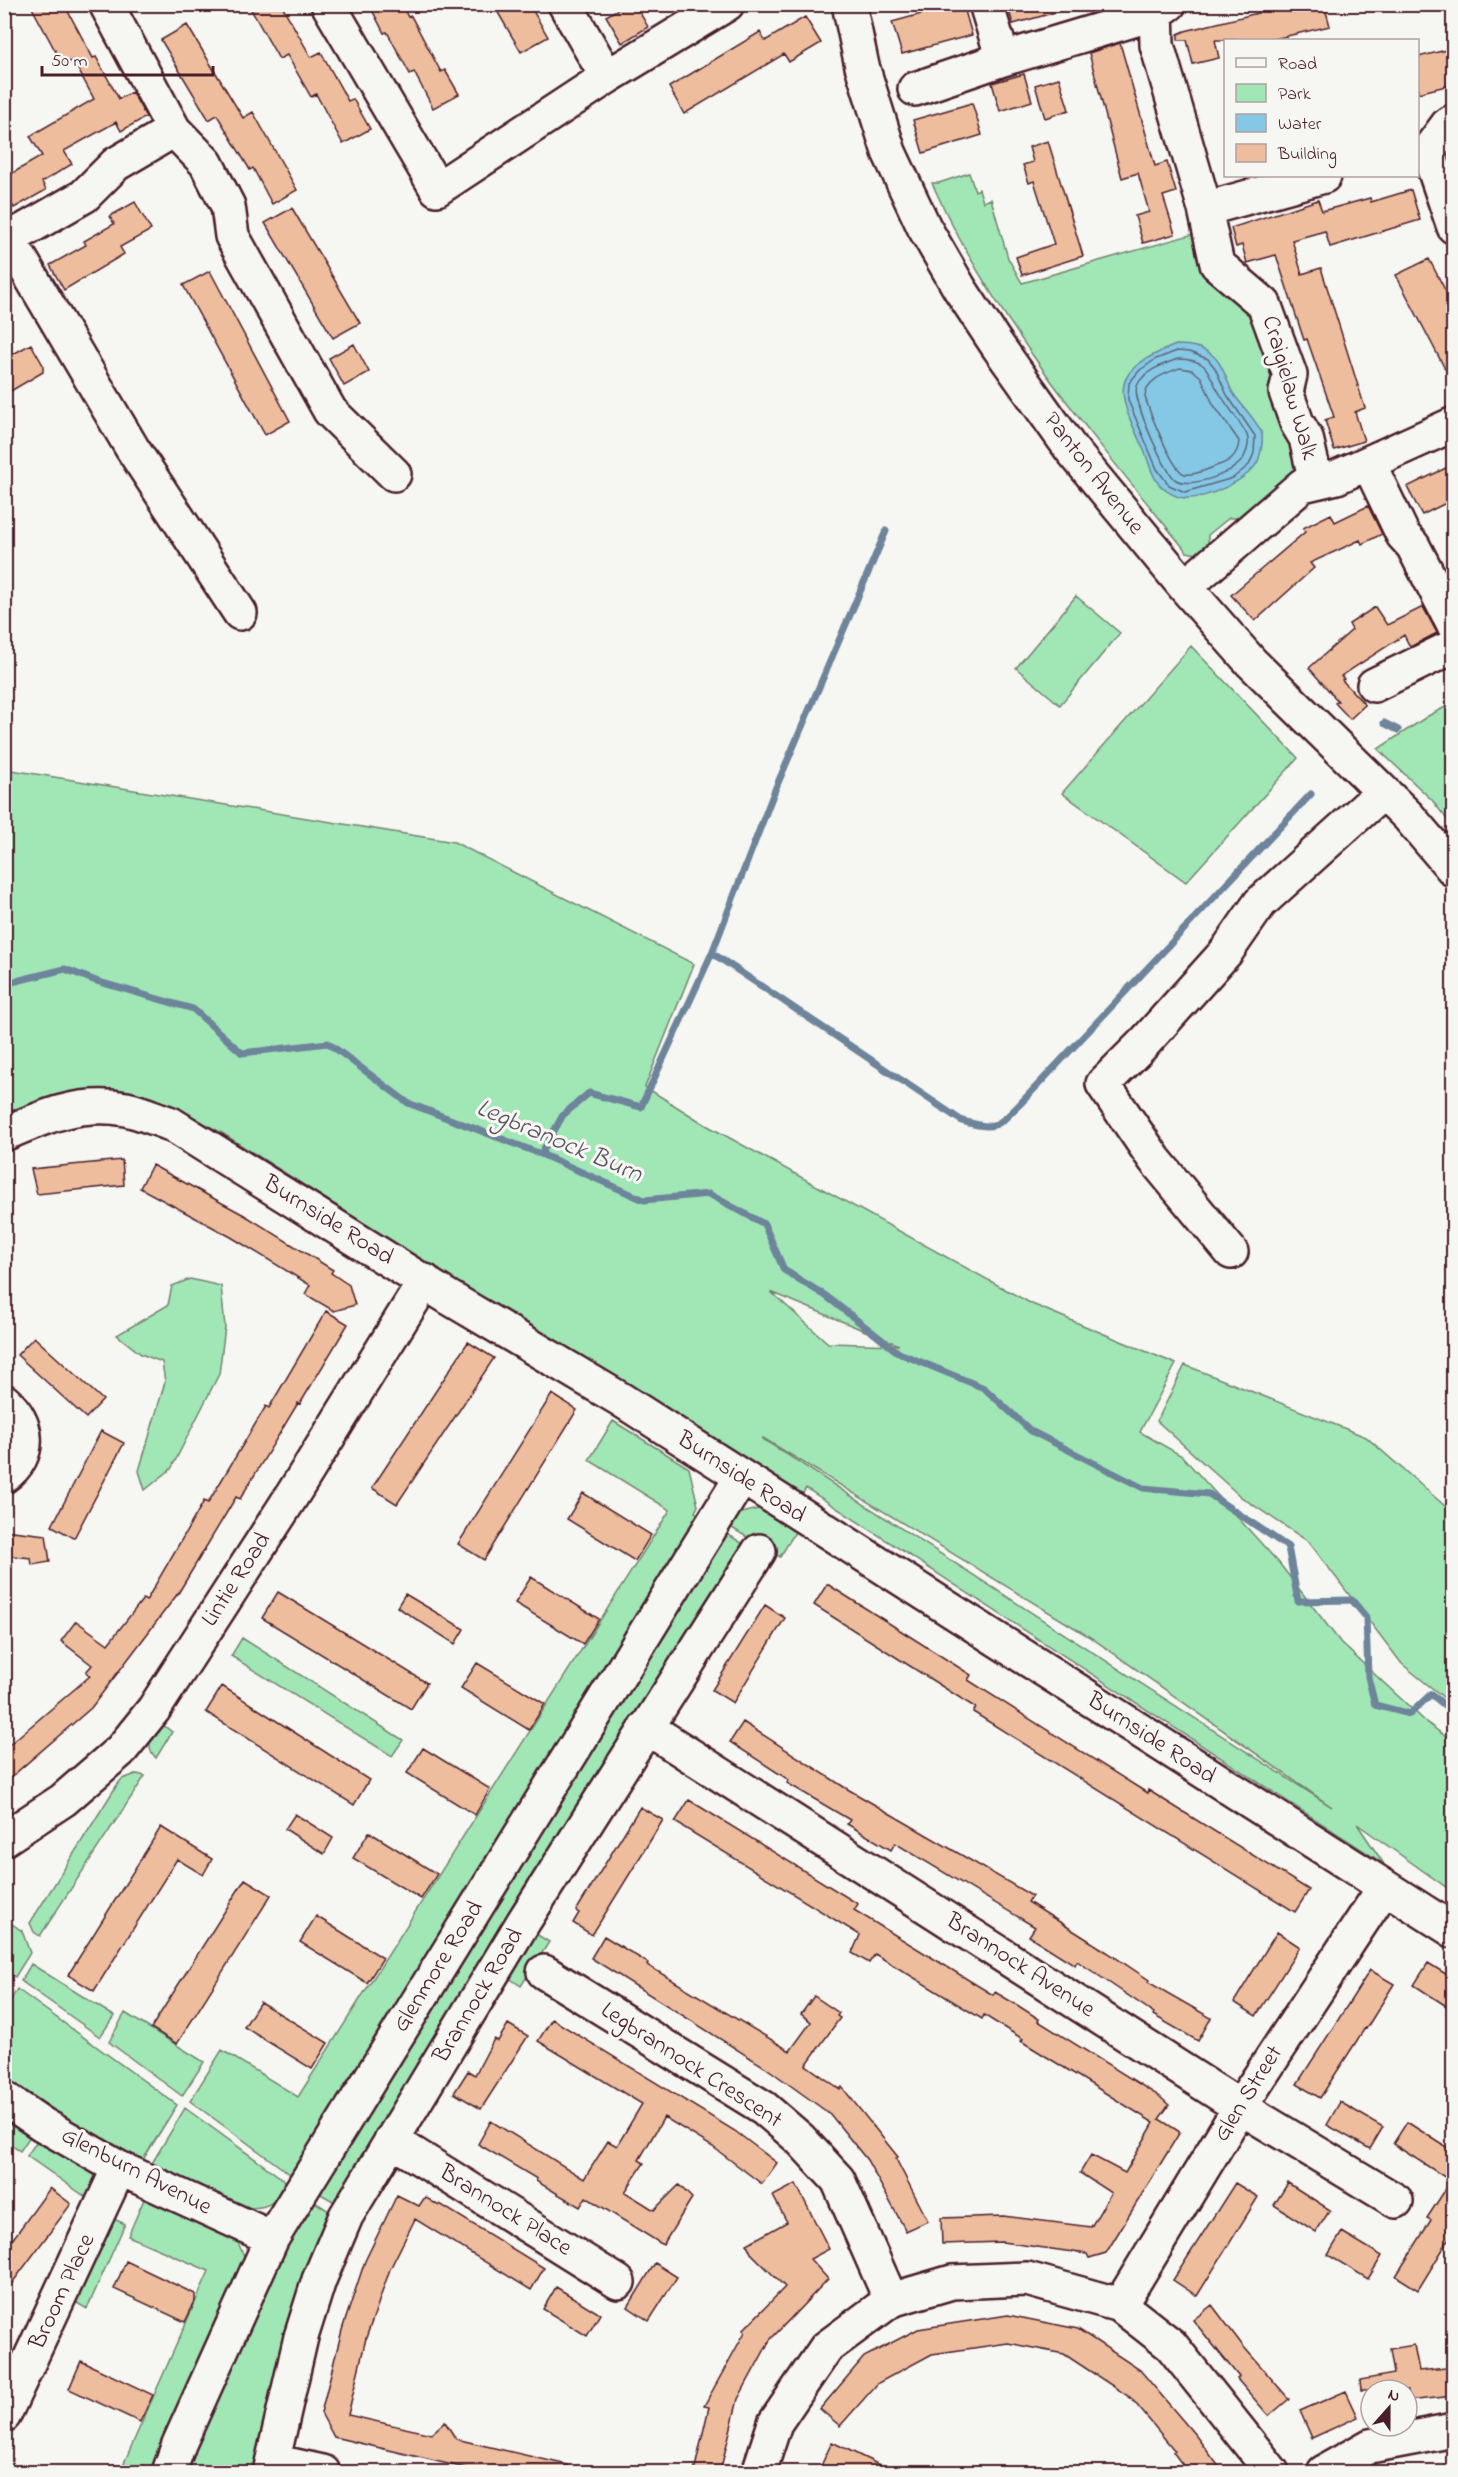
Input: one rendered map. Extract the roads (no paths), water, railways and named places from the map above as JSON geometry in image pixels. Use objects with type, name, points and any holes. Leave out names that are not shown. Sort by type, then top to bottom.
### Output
[{"type":"street","points":[[106,4],[174,130],[206,163],[228,206],[232,236],[330,411],[394,474]]},
{"type":"street","points":[[328,4],[437,189],[607,77],[727,4]]},
{"type":"street","points":[[565,4],[607,77]]},
{"type":"street","name":"Panton Avenue","points":[[849,4],[862,66],[889,152],[930,237],[960,289],[997,345],[1071,449],[1185,587],[1259,670],[1408,816],[1454,870]]},
{"type":"street","points":[[986,4],[1003,59]]},
{"type":"street","points":[[915,88],[1161,7]]},
{"type":"street","name":"Craigielaw Walk","points":[[1161,7],[1157,45],[1204,209],[1217,264],[1264,304],[1290,375],[1286,392],[1297,423],[1306,438],[1316,482]]},
{"type":"street","points":[[1454,121],[1448,124],[1423,152],[1454,227]]},
{"type":"street","points":[[174,130],[116,164],[84,196],[7,235],[132,448],[240,613]]},
{"type":"street","points":[[1204,209],[1320,177]]},
{"type":"street","points":[[1185,587],[1303,484],[1337,477],[1454,424]]},
{"type":"street","points":[[1369,464],[1403,535],[1413,546],[1454,625]]},
{"type":"street","points":[[1374,685],[1454,645]]},
{"type":"street","points":[[1231,1252],[1155,1160],[1103,1084],[1146,1042],[1226,952],[1260,903],[1383,792]]},
{"type":"street","name":"Burnside Road","points":[[4,1134],[49,1114],[98,1107],[127,1109],[171,1124],[620,1399],[1454,1931]]},
{"type":"street","name":"Lintie Road","points":[[4,1839],[63,1800],[122,1750],[154,1709],[291,1497],[425,1281]]},
{"type":"street","points":[[4,1401],[15,1410],[23,1424],[25,1440],[21,1455],[13,1470],[4,1476]]},
{"type":"street","name":"Glenmore Road","points":[[169,2472],[179,2444],[272,2238],[741,1478]]},
{"type":"street","name":"Brannock Road","points":[[271,2467],[301,2337],[319,2280],[346,2216],[524,1921],[759,1551]]},
{"type":"street","name":"Brannock Avenue","points":[[646,1727],[1240,2107],[1396,2201]]},
{"type":"street","name":"Glen Street","points":[[1120,2305],[1240,2107],[1383,1887]]},
{"type":"street","name":"Legbrannock Crescent","points":[[544,1972],[764,2108],[800,2139],[838,2181],[891,2300]]},
{"type":"street","name":"Glenburn Avenue","points":[[4,2098],[42,2124],[119,2168],[272,2238]]},
{"type":"street","name":"Brannock Place","points":[[391,2140],[618,2282]]},
{"type":"street","name":"Broom Place","points":[[4,2415],[119,2168]]},
{"type":"street","points":[[759,2472],[775,2423],[826,2348],[891,2300],[952,2282],[1027,2279],[1120,2305],[1171,2346],[1272,2472]]},
{"type":"street","points":[[1324,2472],[1370,2446],[1454,2430]]},
{"type":"street","points":[[271,2467],[323,2472]]},
{"type":"water","points":[[1176,345],[1207,351],[1215,358],[1233,393],[1262,434],[1262,448],[1258,461],[1246,475],[1214,492],[1193,498],[1175,496],[1158,483],[1123,397],[1124,385],[1129,374],[1139,364]]},
{"type":"waterway","points":[[541,1154],[563,1115],[589,1093],[641,1107],[712,953],[774,792],[886,531]]},
{"type":"waterway","points":[[1384,723],[1398,730]]},
{"type":"waterway","points":[[712,953],[962,1121],[982,1126],[994,1125],[1020,1104],[1311,794]]},
{"type":"waterway","name":"Legbranock Burn","points":[[4,984],[65,969],[96,981],[193,1009],[242,1053],[328,1043],[408,1103],[541,1154],[644,1200],[709,1194],[764,1224],[784,1270],[826,1296],[899,1353],[984,1388],[1031,1431],[1143,1488],[1209,1494],[1288,1547],[1298,1601],[1352,1600],[1366,1617],[1368,1677],[1375,1705],[1410,1714],[1431,1694],[1454,1713]]}]
